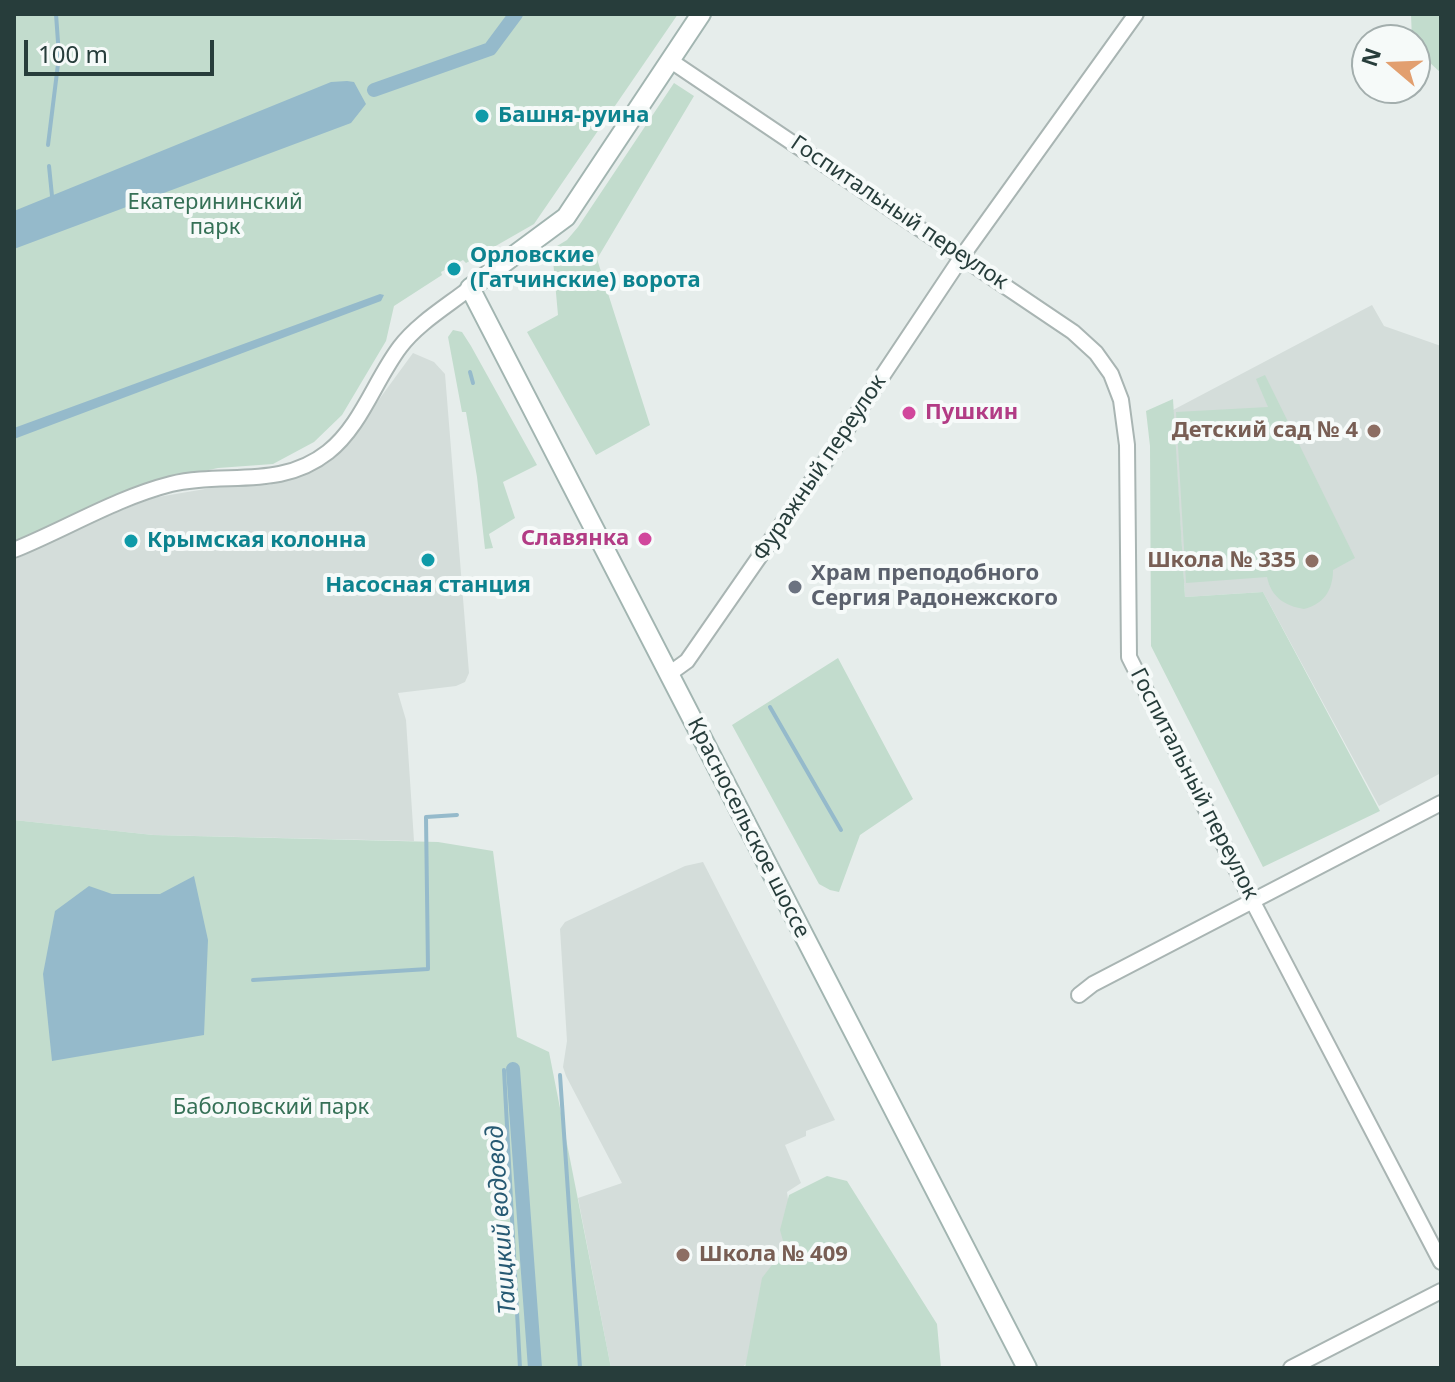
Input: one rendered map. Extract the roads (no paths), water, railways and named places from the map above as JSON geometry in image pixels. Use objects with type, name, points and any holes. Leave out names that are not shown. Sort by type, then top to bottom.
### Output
[{"type":"main road","points":[[470,288],[566,217],[701,14]]},
{"type":"main road","name":"Красносельское шоссе","points":[[470,288],[1027,1368]]},
{"type":"street","name":"Фуражный переулок","points":[[669,674],[687,661],[705,636],[963,255],[1136,14]]},
{"type":"street","name":"Госпитальный переулок","points":[[671,61],[1073,332],[1096,353],[1111,374],[1121,400],[1127,445],[1129,657],[1253,901],[1436,1241],[1441,1262]]},
{"type":"street","points":[[14,550],[149,491],[172,484],[267,478],[313,462],[329,451],[354,422],[403,342],[470,288]]},
{"type":"street","points":[[1079,995],[1093,984],[1441,803]]},
{"type":"street","points":[[1291,1368],[1441,1291]]},
{"type":"water","points":[[331,82],[354,82],[366,104],[351,123],[14,249],[14,211]]},
{"type":"water","points":[[384,295],[381,301],[14,439],[14,428]]},
{"type":"water","points":[[194,876],[208,940],[204,1035],[52,1061],[43,974],[55,911],[89,886],[112,894],[160,894]]},
{"type":"waterway","points":[[48,145],[59,56],[56,14]]},
{"type":"waterway","points":[[374,90],[490,49],[516,14]]},
{"type":"waterway","points":[[49,166],[52,196]]},
{"type":"waterway","name":"Таицкий водовод","points":[[470,372],[473,383]]},
{"type":"waterway","points":[[770,707],[841,830]]},
{"type":"waterway","points":[[253,980],[428,969],[426,817],[457,815]]},
{"type":"waterway","name":"Таицкий водовод","points":[[513,1069],[535,1368]]},
{"type":"waterway","points":[[504,1070],[520,1368]]},
{"type":"waterway","points":[[560,1075],[580,1368]]},
{"type":"place","name":"Башня-руина","points":[[482,116]]},
{"type":"place","name":"Орловские (Гатчинские) ворота","points":[[454,269]]},
{"type":"place","name":"Пушкин","points":[[909,413]]},
{"type":"place","name":"Детский сад № 4","points":[[1374,431]]},
{"type":"place","name":"Славянка","points":[[645,539]]},
{"type":"place","name":"Крымская колонна","points":[[131,541]]},
{"type":"place","name":"Насосная станция","points":[[428,560]]},
{"type":"place","name":"Школа № 335","points":[[1312,561]]},
{"type":"place","name":"Храм преподобного Сергия Радонежского","points":[[795,587]]},
{"type":"place","name":"Школа № 409","points":[[683,1255]]},
{"type":"park label","name":"Екатерининский парк","points":[[215,216]]},
{"type":"park label","name":"Баболовский парк","points":[[271,1108]]}]
